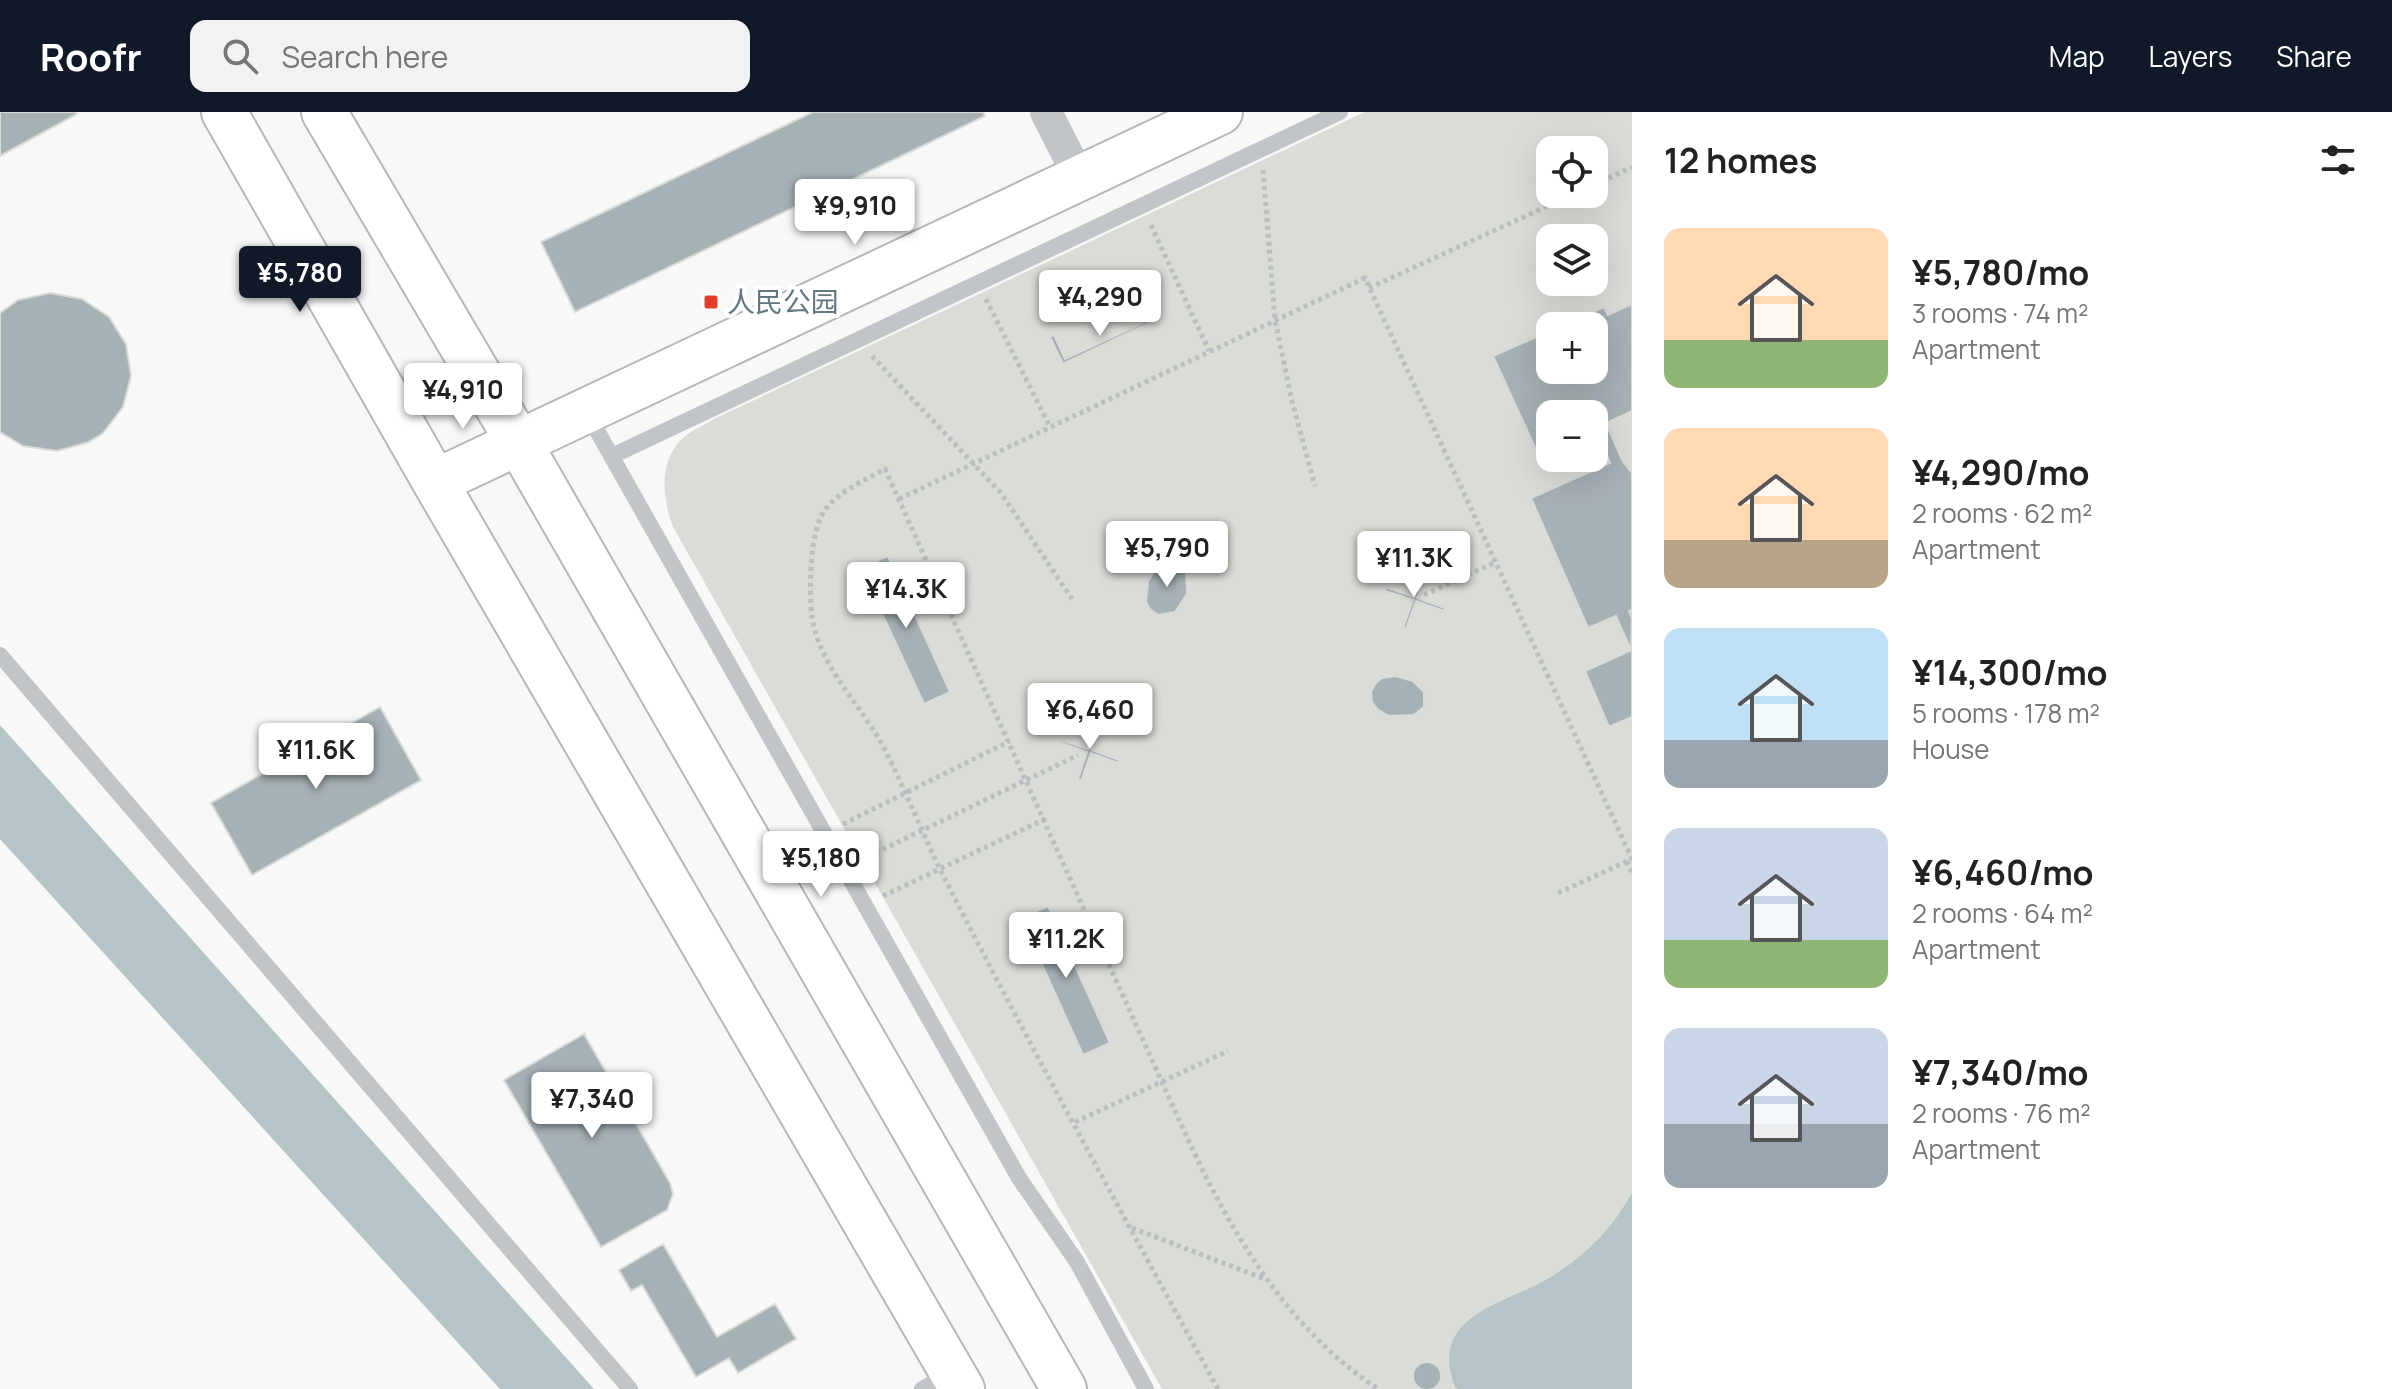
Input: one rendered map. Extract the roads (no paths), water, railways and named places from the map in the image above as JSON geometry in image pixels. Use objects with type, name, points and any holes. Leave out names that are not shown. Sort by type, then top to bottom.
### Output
[{"type":"street","points":[[224,112],[945,1383]]},
{"type":"street","points":[[324,112],[519,443],[1064,1389]]},
{"type":"street","points":[[1046,112],[1080,179]]},
{"type":"street","points":[[435,482],[1220,112]]},
{"type":"lane","points":[[612,456],[1340,112]]},
{"type":"lane","points":[[586,412],[1019,1178],[1077,1262],[1146,1389]]},
{"type":"lane","points":[[0,655],[630,1389]]},
{"type":"place","name":"人民公园","points":[[711,302]]}]
